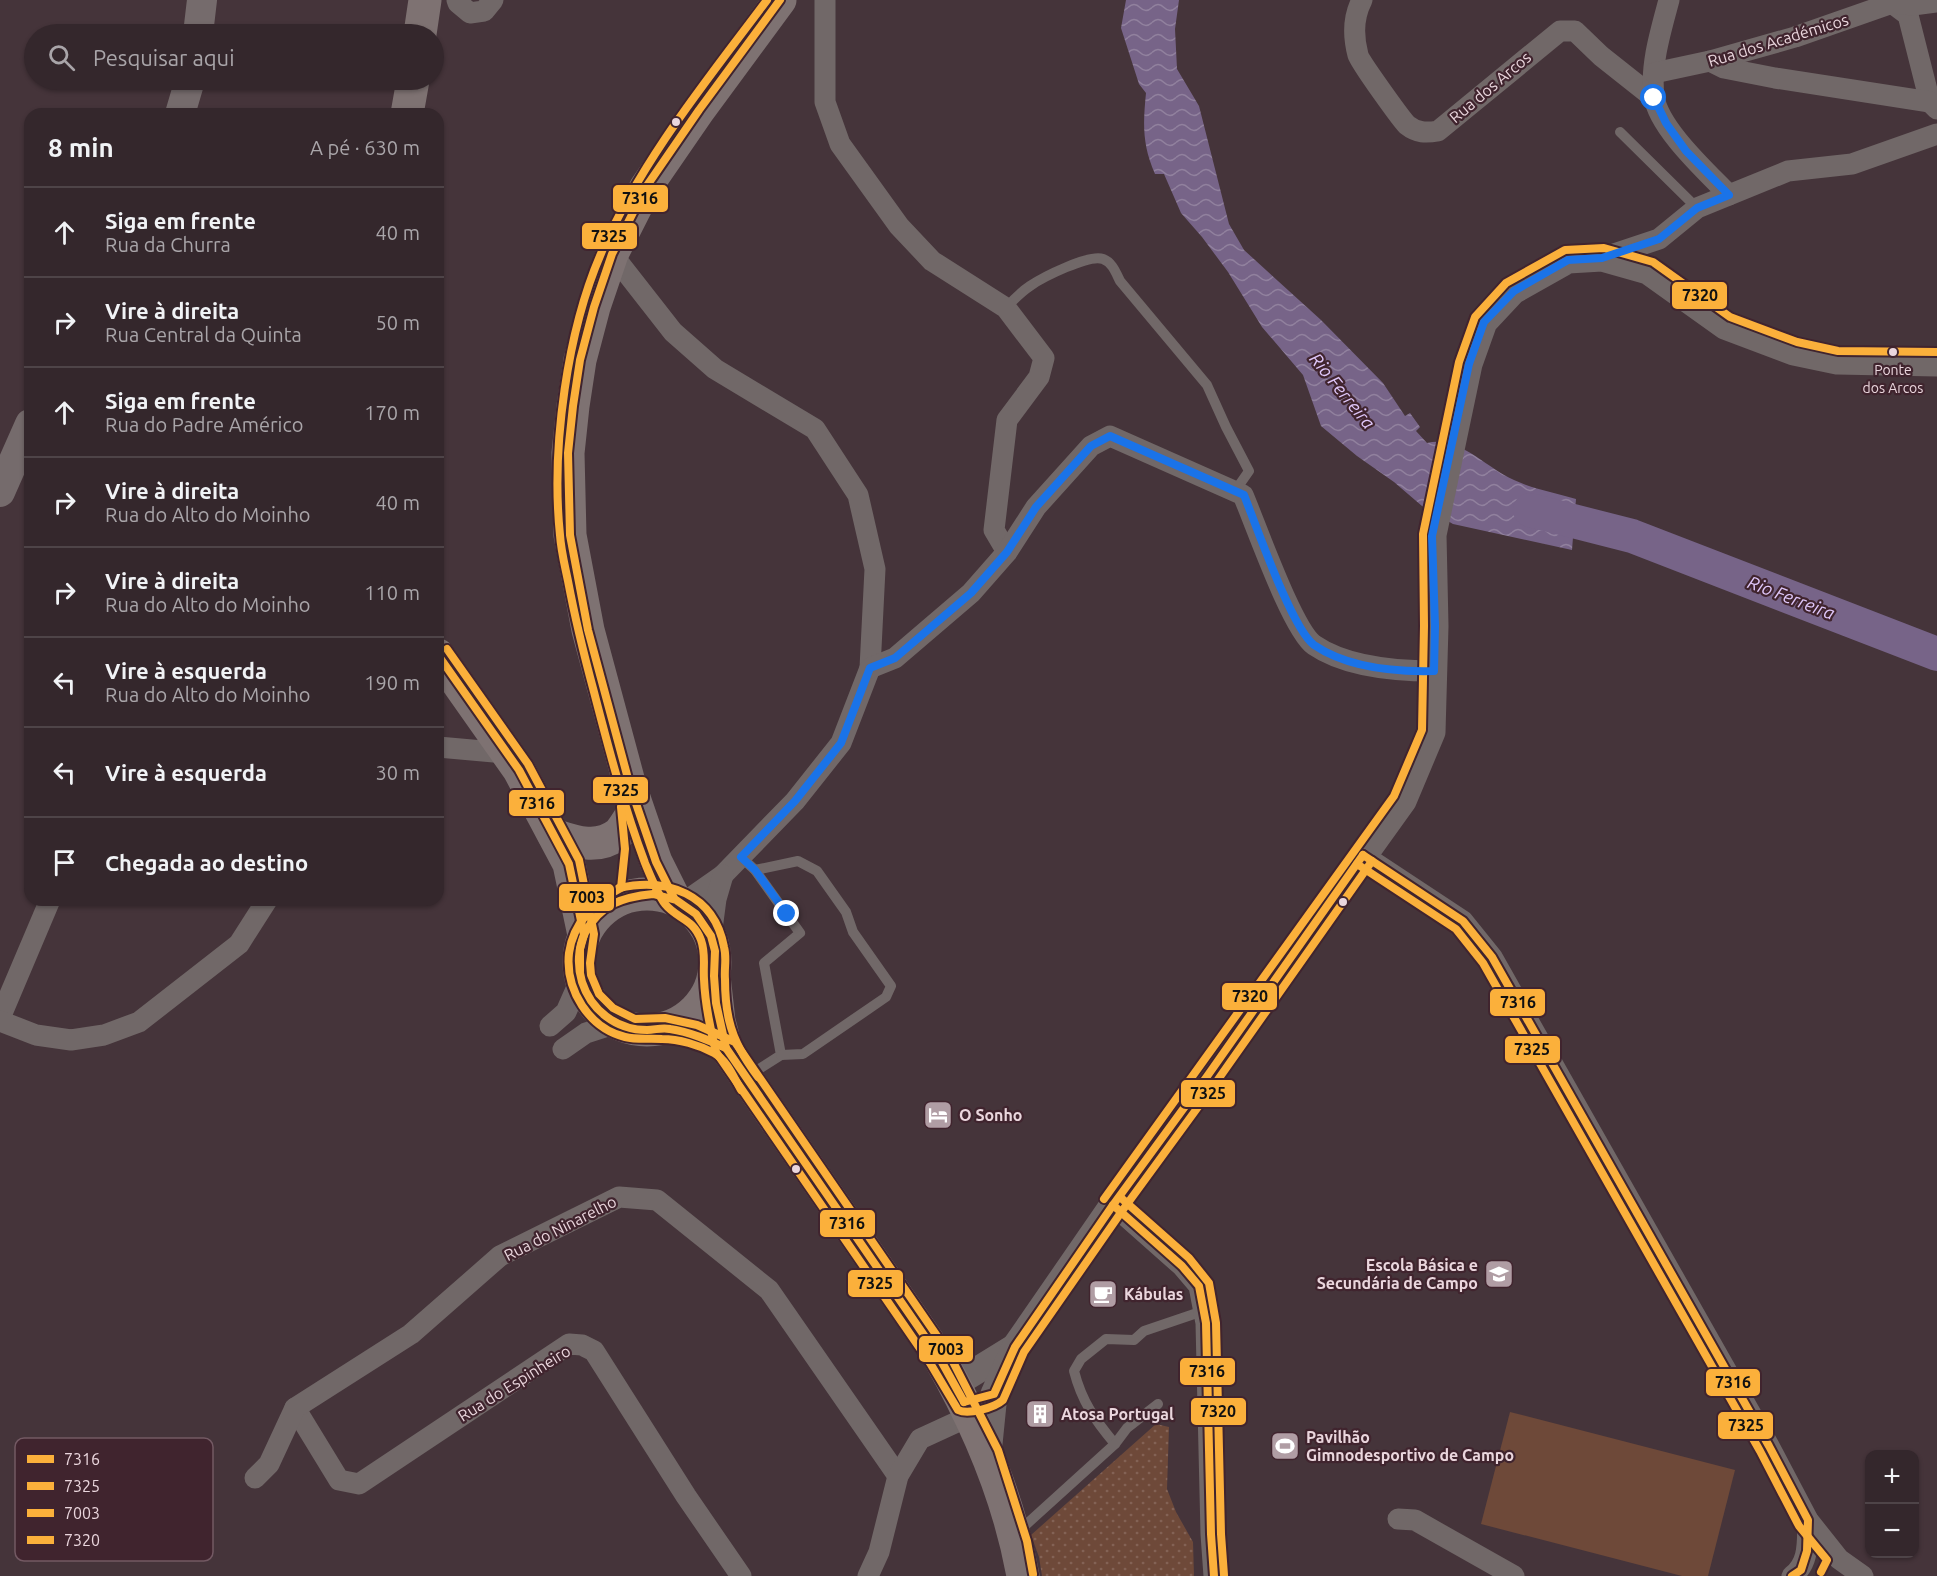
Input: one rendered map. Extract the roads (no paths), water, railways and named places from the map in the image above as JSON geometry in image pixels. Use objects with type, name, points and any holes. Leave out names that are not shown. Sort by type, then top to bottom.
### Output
[{"type":"main road","points":[[199,24],[202,0]]},
{"type":"main road","points":[[421,24],[425,0]]},
{"type":"main road","points":[[679,901],[656,862],[631,800],[588,630],[570,535],[568,453],[574,395],[580,360],[594,307],[612,254],[646,187],[772,3]]},
{"type":"main road","points":[[182,108],[187,90]]},
{"type":"main road","points":[[408,108],[411,90]]},
{"type":"main road","points":[[0,492],[24,438]]},
{"type":"main road","points":[[444,663],[519,770],[569,864],[584,935],[579,963],[581,978],[590,1000],[617,1023],[632,1029],[664,1028],[682,1021],[697,1009],[708,994],[714,976]]},
{"type":"main road","points":[[554,835],[579,843],[599,843],[618,834],[631,800]]},
{"type":"main road","points":[[626,896],[636,849],[631,800]]},
{"type":"main road","points":[[569,864],[603,890],[626,896]]},
{"type":"main road","points":[[584,935],[599,912],[626,896],[645,893],[679,901],[695,912],[705,923],[716,956],[714,976],[719,1021],[726,1048],[939,1357],[971,1399],[1014,1536],[1023,1576]]},
{"type":"main road","points":[[664,1028],[705,1038],[726,1048]]},
{"type":"street","points":[[457,0],[470,13],[484,11],[493,0]]},
{"type":"street","points":[[825,0],[825,102],[840,144],[899,226],[932,261],[1006,308],[1044,358],[1039,377],[1007,420],[994,530],[1007,552]]},
{"type":"street","name":"Rua dos Arcos","points":[[1362,0],[1356,11],[1354,33],[1359,58],[1407,124],[1422,133],[1438,131],[1560,31],[1575,32],[1654,98]]},
{"type":"street","points":[[1669,0],[1661,29],[1654,74],[1654,98],[1666,123],[1686,151],[1729,195]]},
{"type":"street","points":[[1710,61],[1724,68],[1934,105],[1908,15],[1891,2]]},
{"type":"street","name":"Rua dos Académicos","points":[[1654,74],[1795,37],[1891,2],[1913,5],[1937,2]]},
{"type":"street","points":[[868,1576],[879,1552],[898,1476],[921,1438],[971,1399],[1015,1347],[1113,1205],[1403,801],[1432,732],[1435,626],[1432,536],[1469,364],[1484,322],[1514,291],[1568,260],[1602,258],[1659,239],[1697,208],[1788,171],[1852,164],[1937,134]]},
{"type":"street","points":[[1648,271],[1659,239]]},
{"type":"street","points":[[612,254],[673,332],[707,362],[815,429],[858,495],[875,569],[870,668],[841,743],[748,863],[679,901]]},
{"type":"street","points":[[1602,258],[1648,271],[1725,326],[1794,352],[1837,361],[1937,363]]},
{"type":"street","points":[[870,668],[895,658],[971,593],[1007,552],[1036,507],[1091,446],[1110,436],[1244,495],[1294,617],[1313,644],[1352,663],[1415,671],[1434,671]]},
{"type":"street","points":[[444,748],[495,752],[506,750]]},
{"type":"street","points":[[1363,855],[1463,921],[1492,957],[1769,1446],[1835,1568]]},
{"type":"street","points":[[711,937],[716,899],[723,875]]},
{"type":"street","points":[[47,906],[0,1019],[36,1035],[71,1040],[104,1035],[139,1022],[239,944],[263,906]]},
{"type":"street","points":[[550,1026],[566,1012],[581,978]]},
{"type":"street","points":[[563,1049],[586,1033],[617,1023]]},
{"type":"street","name":"Rua do Ninarelho","points":[[295,1408],[411,1334],[500,1257],[619,1197],[657,1200],[769,1290],[898,1476]]},
{"type":"street","points":[[1113,1205],[1182,1266],[1199,1286],[1206,1323],[1214,1576]]},
{"type":"street","name":"Rua do Espinheiro","points":[[295,1408],[339,1480],[358,1484],[569,1344],[582,1345],[594,1351],[680,1486],[741,1576]]},
{"type":"street","points":[[971,1399],[1015,1347]]},
{"type":"street","points":[[255,1478],[269,1464],[295,1408]]},
{"type":"street","points":[[1398,1519],[1415,1520],[1514,1576]]},
{"type":"street","points":[[1796,1573],[1807,1551],[1808,1520]]},
{"type":"street","points":[[1796,1573],[1816,1562],[1863,1576]]},
{"type":"lane","points":[[1620,132],[1697,208]]},
{"type":"lane","points":[[1006,308],[1033,284],[1081,261],[1102,258],[1109,262],[1120,281],[1207,384],[1226,428],[1250,471],[1235,491]]},
{"type":"lane","points":[[746,1078],[781,1055],[803,1054],[886,997],[891,986],[853,932],[846,912],[817,871],[798,861],[748,863]]},
{"type":"lane","points":[[748,863],[800,933],[764,963],[781,1055]]},
{"type":"lane","points":[[1114,1444],[1092,1417],[1079,1392],[1074,1371],[1081,1359],[1106,1339],[1134,1340],[1144,1331],[1203,1311]]},
{"type":"lane","points":[[1014,1536],[1114,1444],[1126,1428],[1158,1404]]},
{"type":"water","points":[[1126,0],[1179,0],[1175,29],[1177,69],[1199,106],[1229,224],[1244,250],[1321,320],[1383,383],[1405,416],[1410,413],[1420,427],[1416,431],[1427,443],[1439,442],[1461,448],[1514,480],[1576,499],[1572,550],[1453,524],[1422,506],[1321,426],[1303,375],[1262,327],[1228,272],[1181,213],[1164,174],[1155,174],[1144,134],[1146,93],[1139,84],[1121,28]]},
{"type":"waterway","name":"Rio Ferreira","points":[[1530,510],[1632,536],[1937,654]]},
{"type":"place","name":"Ponte dos Arcos","points":[[1893,352]]},
{"type":"place","name":"O Sonho","points":[[938,1115]]},
{"type":"place","name":"Escola Básica e Secundária de Campo","points":[[1499,1274]]},
{"type":"place","name":"Kábulas","points":[[1103,1294]]},
{"type":"place","name":"Atosa Portugal","points":[[1040,1414]]},
{"type":"place","name":"Pavilhão Gimnodesportivo de Campo","points":[[1285,1446]]}]
